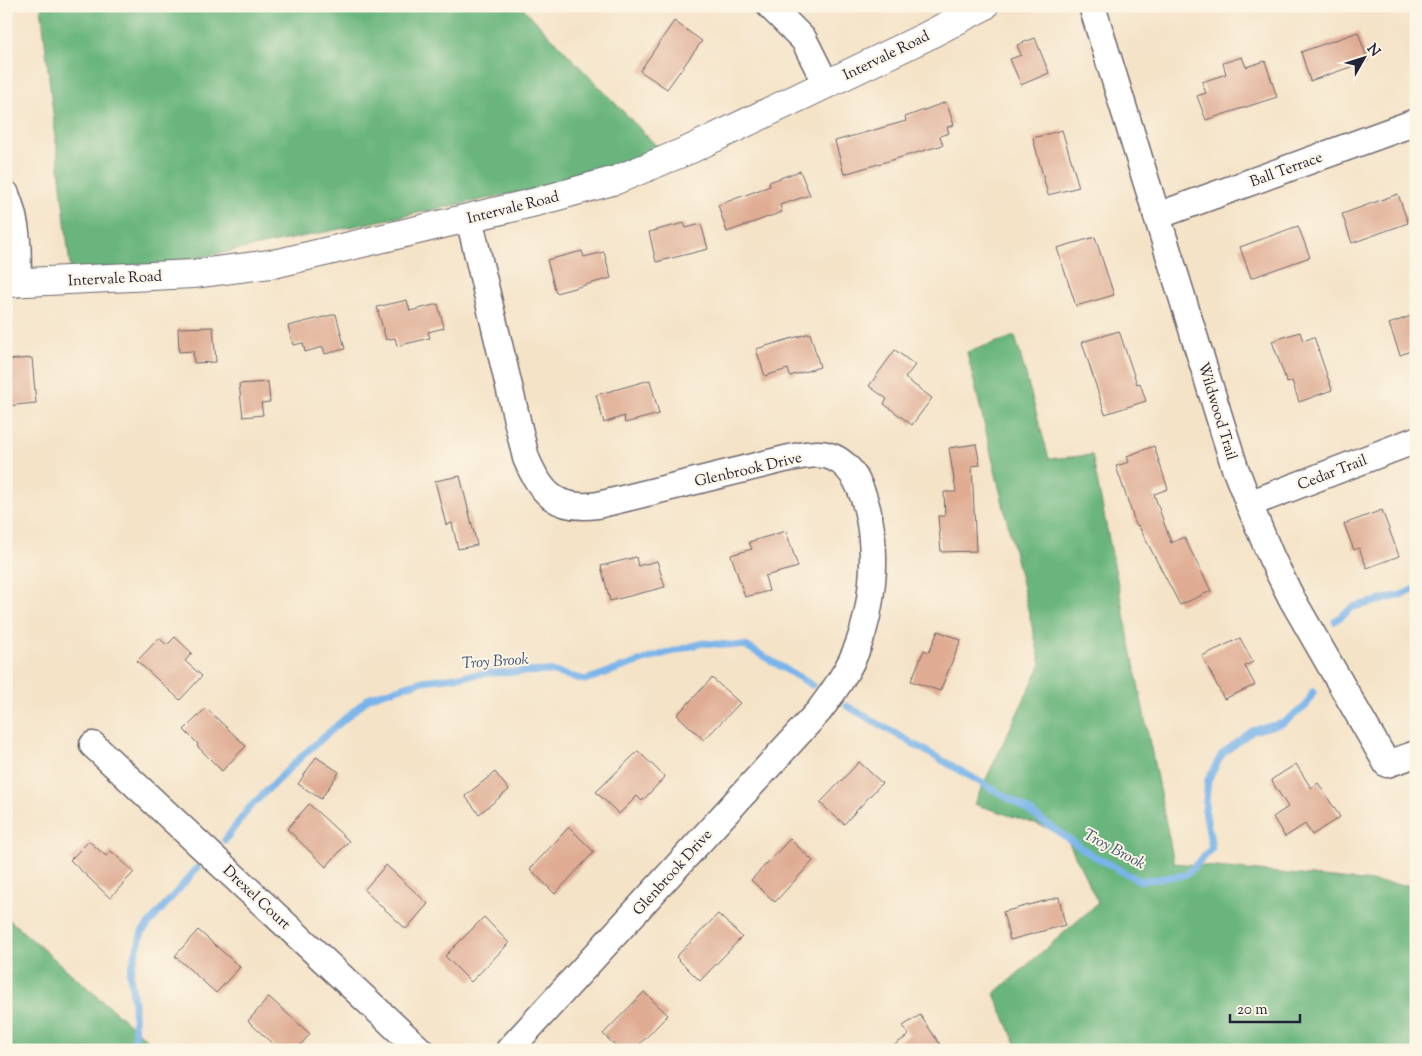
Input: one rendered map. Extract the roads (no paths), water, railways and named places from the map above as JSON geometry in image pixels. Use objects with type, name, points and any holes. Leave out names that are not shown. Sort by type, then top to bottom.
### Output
[{"type":"street","points":[[770,6],[804,40],[826,84]]},
{"type":"street","name":"Intervale Road","points":[[11,283],[193,274],[278,263],[536,202],[616,180],[691,149],[984,6]]},
{"type":"street","name":"Wildwood Trail","points":[[1092,6],[1236,468],[1272,559],[1292,599],[1387,764],[1416,754]]},
{"type":"street","name":"Ball Terrace","points":[[1157,216],[1416,122]]},
{"type":"street","points":[[6,194],[12,209],[18,240],[11,283]]},
{"type":"street","name":"Glenbrook Drive","points":[[470,218],[526,458],[540,487],[552,498],[567,504],[582,507],[590,506],[784,459],[810,455],[826,455],[841,461],[858,481],[866,501],[873,548],[873,580],[868,612],[858,646],[838,686],[819,711],[509,1050]]},
{"type":"street","name":"Cedar Trail","points":[[1249,504],[1416,440]]},
{"type":"street","name":"Drexel Court","points":[[93,745],[420,1050]]},
{"type":"waterway","name":"Troy Brook","points":[[1335,621],[1353,607],[1398,596],[1416,589]]},
{"type":"waterway","name":"Troy Brook","points":[[225,840],[249,808],[304,754],[370,697],[423,681],[490,673],[550,671],[585,680],[656,656],[703,643],[746,646],[812,685]]},
{"type":"waterway","name":"Troy Brook","points":[[847,706],[1017,803],[1092,855],[1140,881],[1186,875],[1212,848],[1205,810],[1208,780],[1222,754],[1252,731],[1283,723],[1306,706],[1313,692]]},
{"type":"waterway","name":"Troy Brook","points":[[135,1050],[134,1004],[130,973],[142,932],[197,868]]}]
